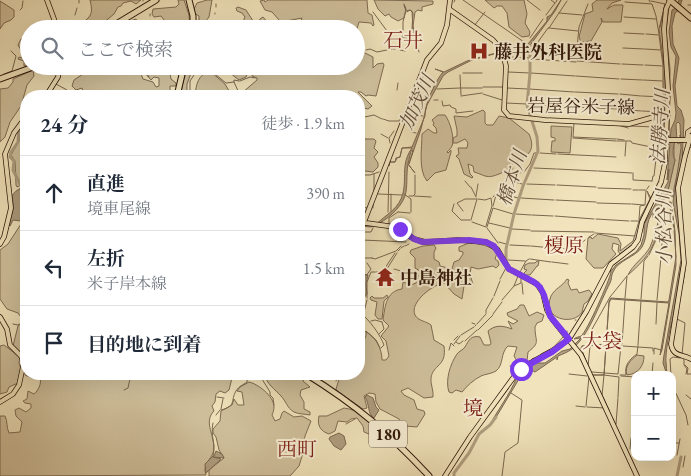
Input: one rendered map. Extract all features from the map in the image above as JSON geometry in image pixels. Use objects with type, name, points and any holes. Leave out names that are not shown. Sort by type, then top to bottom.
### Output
[{"type":"highway","points":[[121,20],[151,0]]},
{"type":"highway","points":[[121,20],[158,0]]},
{"type":"highway","points":[[188,0],[193,20]]},
{"type":"highway","points":[[671,0],[691,17]]},
{"type":"highway","points":[[0,79],[20,72]]},
{"type":"highway","points":[[178,90],[182,75]]},
{"type":"highway","name":"180","points":[[316,380],[334,391],[384,430],[429,476]]},
{"type":"main road","points":[[46,0],[54,20]]},
{"type":"main road","points":[[365,219],[427,60],[441,43],[447,25],[450,0]]},
{"type":"main road","points":[[445,476],[470,437],[516,374],[526,365],[552,352],[570,339],[611,264],[638,240],[642,222],[663,176],[666,163],[668,140],[668,68],[664,29],[666,10],[671,0]]},
{"type":"main road","name":"岩屋谷米子線","points":[[449,9],[493,40],[503,52],[506,66],[505,112],[512,117],[629,124],[659,116],[668,116]]},
{"type":"main road","points":[[50,90],[58,75]]},
{"type":"main road","points":[[0,244],[4,237],[11,208],[5,154],[14,133],[20,125]]},
{"type":"main road","points":[[691,130],[688,132],[687,140],[689,139],[678,188],[684,263],[671,344],[677,355],[691,359]]},
{"type":"main road","points":[[668,140],[689,139]]},
{"type":"main road","points":[[365,222],[395,227],[422,242],[458,240],[486,242],[497,249],[509,269],[540,287],[550,316],[576,348],[603,399],[638,476]]},
{"type":"main road","points":[[0,317],[7,329],[10,345],[20,354]]},
{"type":"main road","points":[[0,402],[12,394],[21,380]]},
{"type":"shaded area","points":[[90,0],[141,0],[136,4],[131,1],[123,3],[107,20],[86,20],[90,16]]},
{"type":"shaded area","points":[[178,0],[184,0],[189,20],[164,20],[161,16],[154,17],[152,14],[153,9],[176,7],[179,4]]},
{"type":"shaded area","points":[[212,0],[209,17],[207,20],[199,20],[199,16],[194,13],[197,3]]},
{"type":"shaded area","points":[[367,0],[368,13],[372,15],[374,25],[365,22],[365,20],[301,20],[302,18],[279,20],[272,12],[265,10],[260,1]]},
{"type":"shaded area","points":[[374,0],[433,1],[433,4],[422,7],[422,11],[418,10],[415,12],[413,26],[417,42],[413,30],[412,11],[406,11],[404,18],[398,21],[389,14],[385,16],[378,9]]},
{"type":"shaded area","points":[[485,0],[524,0],[527,14],[525,23],[530,32],[529,36],[522,37],[509,27],[507,13],[502,6],[494,8]]},
{"type":"shaded area","points":[[561,0],[555,11],[531,44],[472,60],[443,76],[425,112],[431,93],[443,72],[435,69],[444,72],[467,61],[528,44]]},
{"type":"shaded area","points":[[597,0],[621,0],[612,3],[607,9],[614,5],[623,5],[621,22],[603,22],[601,18],[602,22],[591,41],[581,42],[579,37],[585,14],[593,11],[592,4]]},
{"type":"shaded area","points":[[679,0],[682,0],[679,10],[675,13],[672,26],[673,44],[679,58],[675,86],[677,106],[681,110],[684,120],[682,165],[676,186],[682,261],[674,318],[667,346],[667,371],[663,363],[664,355],[681,260],[679,234],[673,202],[681,148],[680,124],[678,122],[676,124],[677,141],[675,141],[673,148],[675,160],[668,191],[657,216],[653,218],[653,214],[656,212],[654,211],[651,215],[642,247],[636,253],[615,268],[612,273],[611,282],[594,318],[578,343],[570,350],[558,356],[557,360],[557,357],[535,372],[531,370],[519,379],[495,419],[493,419],[511,390],[517,375],[534,363],[545,363],[562,351],[570,349],[581,338],[574,339],[581,336],[588,325],[607,284],[611,272],[609,270],[612,270],[616,265],[636,252],[641,245],[644,235],[644,224],[668,182],[671,129],[676,113],[673,86],[676,56],[671,47],[669,32],[672,10],[676,8]]},
{"type":"shaded area","points":[[0,1],[14,10],[14,17],[4,23],[0,29]]},
{"type":"shaded area","points":[[665,4],[667,80],[666,115],[664,115],[664,67],[659,29]]},
{"type":"shaded area","points":[[669,6],[666,32],[670,69],[669,139],[665,39]]},
{"type":"shaded area","points":[[236,8],[246,10],[252,20],[244,20],[245,17]]},
{"type":"shaded area","points":[[365,53],[373,57],[373,68],[377,64],[383,63],[384,65],[376,96],[366,96],[365,90],[245,90],[257,80],[257,78],[252,76],[365,75]]},
{"type":"shaded area","points":[[22,75],[34,75],[26,90],[20,90],[20,107],[10,122],[5,137],[0,142],[0,89],[8,88],[13,79]]},
{"type":"shaded area","points":[[82,75],[141,75],[143,79],[153,82],[156,87],[159,86],[159,78],[154,77],[151,80],[147,75],[170,75],[176,86],[170,86],[170,90],[82,90],[82,88],[76,90],[72,86],[74,80]]},
{"type":"shaded area","points":[[185,75],[190,75],[187,90],[181,90]]},
{"type":"shaded area","points":[[203,75],[215,75],[225,84],[228,90],[196,90],[198,80]]},
{"type":"shaded area","points":[[233,75],[247,75],[246,77],[239,80]]},
{"type":"shaded area","points":[[365,99],[372,106],[368,109],[365,108]]},
{"type":"shaded area","points":[[483,110],[487,125],[493,125],[499,116],[509,118],[529,134],[532,145],[531,150],[526,156],[512,164],[513,169],[495,175],[488,177],[474,172],[473,166],[468,164],[472,178],[464,174],[459,159],[456,156],[459,154],[458,148],[467,148],[468,143],[465,139],[453,143],[453,138],[457,136],[454,116],[467,117]]},
{"type":"shaded area","points":[[438,115],[445,115],[449,121],[453,143],[447,152],[451,150],[446,170],[435,173],[427,181],[421,165],[422,134],[428,129],[437,133],[432,120]]},
{"type":"shaded area","points":[[423,120],[409,164],[413,150],[411,151],[407,168],[406,192],[403,201],[392,214],[379,224],[371,227],[365,226],[376,224],[396,207],[404,190],[405,165],[412,148],[402,148],[412,147]]},
{"type":"shaded area","points":[[551,126],[572,127],[570,153],[551,152],[552,141],[555,141],[555,138],[551,137]]},
{"type":"shaded area","points":[[20,134],[20,186],[17,187],[15,161],[11,155],[19,141]]},
{"type":"shaded area","points":[[680,135],[682,150],[673,197],[667,194],[675,160],[674,143],[677,141],[678,144],[680,143]]},
{"type":"shaded area","points":[[365,139],[374,139],[376,141],[374,148],[378,152],[374,157],[378,167],[373,172],[365,171]]},
{"type":"shaded area","points":[[20,188],[20,221],[13,220],[10,226],[8,224],[13,210],[12,196]]},
{"type":"shaded area","points":[[647,191],[652,200],[634,244],[620,254],[618,251],[619,245],[613,243],[612,249],[616,254],[603,268],[594,268],[586,259],[588,238],[591,237],[592,239],[598,234],[618,238],[621,244],[620,251],[633,241],[641,219],[639,220],[650,199]]},
{"type":"shaded area","points":[[669,202],[671,202],[675,231],[676,251]]},
{"type":"shaded area","points":[[663,209],[651,249],[644,260],[628,275],[650,247]]},
{"type":"shaded area","points":[[20,226],[20,316],[18,313],[7,309],[0,299],[0,250],[8,244]]},
{"type":"shaded area","points":[[469,243],[491,248],[497,253],[495,259],[499,265],[496,268],[493,266],[478,269],[471,267],[470,275],[473,284],[464,286],[462,299],[454,294],[444,283],[429,290],[419,299],[414,310],[415,315],[418,319],[431,325],[434,340],[444,346],[444,358],[432,373],[433,397],[424,398],[408,388],[401,391],[404,395],[414,400],[417,409],[424,411],[425,414],[417,427],[405,426],[399,419],[380,409],[376,402],[375,394],[369,393],[364,396],[367,408],[363,409],[337,391],[339,380],[365,380],[366,332],[378,344],[382,360],[386,360],[389,356],[386,341],[381,336],[389,326],[383,320],[387,300],[397,290],[402,289],[403,282],[411,285],[416,283],[420,271],[415,268],[415,258],[410,253],[411,250],[434,245],[436,248],[434,259],[439,262],[440,266],[452,269],[454,262],[459,260],[463,254],[463,252],[459,251],[459,247]]},
{"type":"shaded area","points":[[676,258],[662,350],[660,355],[669,303],[611,299],[609,303],[604,375],[606,345],[582,346],[606,344],[609,301],[611,298],[668,302]]},
{"type":"shaded area","points":[[539,261],[538,266],[530,275],[525,275],[524,273],[527,270],[524,269],[525,265]]},
{"type":"shaded area","points":[[365,274],[368,275],[366,284],[367,294],[365,296]]},
{"type":"shaded area","points":[[567,279],[569,280],[568,283],[571,290],[577,289],[579,293],[589,290],[592,294],[584,304],[582,312],[572,319],[560,318],[554,315],[550,311],[549,304],[553,293]]},
{"type":"shaded area","points":[[387,295],[388,297],[384,301],[382,319],[378,319],[375,315],[377,302],[370,298],[372,296],[374,298],[383,298]]},
{"type":"shaded area","points":[[520,305],[524,305],[529,316],[537,312],[544,315],[542,321],[537,323],[535,327],[536,344],[528,352],[527,361],[518,363],[514,356],[517,347],[508,346],[496,371],[478,378],[470,383],[462,392],[456,390],[452,393],[449,392],[449,373],[458,353],[474,337],[480,337],[484,345],[490,345],[488,331],[494,327],[503,326],[512,329],[508,321],[513,324],[518,321],[508,316],[507,313],[517,309]]},
{"type":"shaded area","points":[[20,324],[20,352],[13,346]]},
{"type":"shaded area","points":[[4,345],[20,357],[20,374],[18,383],[9,387],[7,392],[0,394],[0,346]]},
{"type":"shaded area","points":[[637,355],[644,356],[642,366],[637,371],[631,371],[631,374],[627,375],[627,366]]},
{"type":"shaded area","points":[[40,380],[232,380],[229,390],[225,393],[220,391],[216,394],[215,402],[212,406],[214,411],[209,423],[214,450],[205,467],[206,475],[0,476],[0,416],[5,416],[9,433],[20,432],[22,422],[16,416],[15,410],[19,408],[26,412],[31,408],[31,404],[23,401],[27,399],[28,391],[34,394],[40,384]]},
{"type":"shaded area","points":[[267,380],[303,380],[310,387],[301,390],[300,395],[304,402],[304,409],[310,412],[310,415],[294,412]]},
{"type":"shaded area","points":[[249,382],[261,388],[271,399],[274,407],[272,415],[275,421],[280,419],[284,411],[294,417],[302,416],[311,421],[305,436],[299,466],[290,476],[209,476],[209,470],[224,458],[219,450],[213,429],[220,421],[221,411],[232,405],[234,399],[238,405],[244,405],[242,392],[237,391]]},
{"type":"shaded area","points":[[367,395],[373,398],[379,410],[374,418],[370,414],[365,397]]},
{"type":"shaded area","points":[[344,408],[353,410],[368,419],[373,427],[369,434],[364,432],[363,426],[357,418],[347,422],[338,421],[335,431],[329,434],[321,429],[318,422],[319,416],[327,416]]},
{"type":"shaded area","points":[[339,433],[344,436],[346,444],[341,450],[334,446],[329,439]]},
{"type":"shaded area","points":[[216,451],[222,454],[224,458],[213,457],[221,459],[206,473],[205,464],[214,456]]},
{"type":"waterway","points":[[463,0],[524,42]]},
{"type":"waterway","points":[[527,0],[540,10]]},
{"type":"waterway","points":[[551,0],[555,3]]},
{"type":"waterway","points":[[20,10],[23,1]]},
{"type":"waterway","points":[[538,42],[567,1]]},
{"type":"waterway","points":[[651,1],[665,4],[660,27]]},
{"type":"waterway","points":[[192,2],[194,8]]},
{"type":"waterway","points":[[625,2],[652,4],[659,34]]},
{"type":"waterway","name":"加茂川","points":[[546,15],[555,3]]},
{"type":"waterway","points":[[403,36],[403,22],[406,9],[404,4]]},
{"type":"waterway","points":[[576,59],[579,27],[588,4]]},
{"type":"waterway","points":[[75,15],[77,8]]},
{"type":"waterway","points":[[407,12],[410,10],[413,13],[412,29],[416,40]]},
{"type":"waterway","points":[[373,12],[387,31],[391,41],[393,40]]},
{"type":"waterway","points":[[474,26],[485,12]]},
{"type":"waterway","points":[[559,13],[582,15]]},
{"type":"waterway","points":[[624,17],[656,19]]},
{"type":"waterway","name":"加茂川","points":[[530,38],[543,19]]},
{"type":"waterway","points":[[549,28],[578,31]]},
{"type":"waterway","points":[[624,33],[644,34]]},
{"type":"waterway","points":[[645,49],[661,50],[659,35],[646,34]]},
{"type":"waterway","points":[[395,39],[402,37],[410,39]]},
{"type":"waterway","points":[[417,43],[419,52]]},
{"type":"waterway","points":[[499,43],[505,48]]},
{"type":"waterway","points":[[532,50],[538,43]]},
{"type":"waterway","name":"橋本川","points":[[506,262],[506,249],[514,214],[523,186],[538,151],[537,137],[527,105],[530,44]]},
{"type":"waterway","points":[[366,50],[370,49],[377,52],[392,49],[391,47]]},
{"type":"waterway","points":[[623,48],[644,49]]},
{"type":"waterway","points":[[400,50],[405,51]]},
{"type":"waterway","points":[[4,74],[12,71],[16,56],[11,51]]},
{"type":"waterway","points":[[661,51],[663,65]]},
{"type":"waterway","points":[[508,57],[530,58]]},
{"type":"waterway","points":[[532,59],[576,62]]},
{"type":"waterway","points":[[577,61],[620,64]]},
{"type":"waterway","points":[[622,64],[643,65]]},
{"type":"waterway","points":[[645,65],[663,66],[663,80]]},
{"type":"waterway","points":[[508,72],[530,73]]},
{"type":"waterway","points":[[463,73],[482,73]]},
{"type":"waterway","points":[[531,73],[575,76]]},
{"type":"waterway","points":[[190,90],[190,81],[194,75]]},
{"type":"waterway","points":[[216,75],[226,83],[234,82],[234,80],[239,81]]},
{"type":"waterway","points":[[460,75],[461,95]]},
{"type":"waterway","points":[[576,76],[619,79]]},
{"type":"waterway","points":[[240,81],[250,77],[255,78]]},
{"type":"waterway","points":[[621,79],[642,80]]},
{"type":"waterway","points":[[642,111],[663,112],[663,81],[643,80]]},
{"type":"waterway","points":[[234,82],[238,90]]},
{"type":"waterway","points":[[397,90],[398,83]]},
{"type":"waterway","points":[[56,84],[67,90]]},
{"type":"waterway","points":[[483,87],[503,87]]},
{"type":"waterway","points":[[437,89],[460,88]]},
{"type":"waterway","points":[[461,88],[482,88]]},
{"type":"waterway","points":[[507,88],[528,89]]},
{"type":"waterway","points":[[529,89],[574,92]]},
{"type":"waterway","points":[[575,92],[618,94]]},
{"type":"waterway","points":[[461,96],[482,93]]},
{"type":"waterway","points":[[483,94],[502,100]]},
{"type":"waterway","points":[[620,94],[641,96]]},
{"type":"waterway","points":[[642,96],[662,97]]},
{"type":"waterway","points":[[442,101],[443,106],[450,105],[456,109],[456,113],[473,111]]},
{"type":"waterway","points":[[506,103],[527,104]]},
{"type":"waterway","points":[[528,104],[573,107]]},
{"type":"waterway","points":[[574,107],[618,109]]},
{"type":"waterway","points":[[619,109],[641,111]]},
{"type":"waterway","points":[[408,113],[423,116]]},
{"type":"waterway","points":[[365,117],[374,115],[382,119]]},
{"type":"waterway","points":[[383,119],[399,121],[401,118]]},
{"type":"waterway","points":[[663,118],[663,130]]},
{"type":"waterway","points":[[574,123],[573,137],[616,139]]},
{"type":"waterway","points":[[618,125],[628,128]]},
{"type":"waterway","points":[[631,126],[654,127]]},
{"type":"waterway","points":[[19,127],[18,142],[10,157],[14,161],[13,170],[20,184]]},
{"type":"waterway","points":[[656,127],[663,129]]},
{"type":"waterway","points":[[390,143],[389,138],[394,131]]},
{"type":"waterway","points":[[411,132],[416,133]]},
{"type":"waterway","points":[[381,134],[388,138]]},
{"type":"waterway","points":[[573,138],[616,141]]},
{"type":"waterway","points":[[617,139],[624,140]]},
{"type":"waterway","points":[[617,141],[631,141],[632,143],[656,148],[656,151],[658,151],[657,157]]},
{"type":"waterway","points":[[625,156],[626,142]]},
{"type":"waterway","name":"橋本川","points":[[509,179],[514,174],[524,172],[530,164],[534,153],[537,153]]},
{"type":"waterway","points":[[540,153],[556,154]]},
{"type":"waterway","points":[[558,154],[598,156]]},
{"type":"waterway","points":[[599,156],[616,157]]},
{"type":"waterway","points":[[652,181],[656,159]]},
{"type":"waterway","points":[[534,168],[556,169]]},
{"type":"waterway","points":[[557,169],[597,171]]},
{"type":"waterway","points":[[598,171],[632,173]]},
{"type":"waterway","points":[[365,175],[379,172]]},
{"type":"waterway","points":[[388,212],[389,172]]},
{"type":"waterway","points":[[633,173],[633,180],[652,181]]},
{"type":"waterway","points":[[374,174],[374,192]]},
{"type":"waterway","points":[[409,196],[415,194],[415,175]]},
{"type":"waterway","points":[[493,197],[508,180],[522,184]]},
{"type":"waterway","points":[[465,181],[470,187]]},
{"type":"waterway","points":[[476,196],[478,184]]},
{"type":"waterway","points":[[527,184],[555,185]]},
{"type":"waterway","points":[[557,185],[596,187]]},
{"type":"waterway","points":[[471,187],[476,197]]},
{"type":"waterway","points":[[598,188],[631,189]]},
{"type":"waterway","points":[[633,190],[638,190]]},
{"type":"waterway","points":[[639,190],[645,190]]},
{"type":"waterway","points":[[639,219],[640,206],[645,205],[646,190]]},
{"type":"waterway","points":[[499,193],[518,198]]},
{"type":"waterway","points":[[378,194],[402,195]]},
{"type":"waterway","points":[[391,194],[391,211]]},
{"type":"waterway","points":[[404,194],[411,199],[411,212]]},
{"type":"waterway","points":[[493,206],[496,195]]},
{"type":"waterway","points":[[414,196],[431,197]]},
{"type":"waterway","points":[[478,199],[485,200],[491,198],[492,206],[486,226]]},
{"type":"waterway","points":[[521,198],[554,200]]},
{"type":"waterway","points":[[463,211],[457,203],[465,199],[477,199],[471,220]]},
{"type":"waterway","points":[[556,200],[596,202]]},
{"type":"waterway","points":[[373,202],[373,208]]},
{"type":"waterway","points":[[597,203],[631,204]]},
{"type":"waterway","points":[[454,204],[452,211],[461,220],[470,220]]},
{"type":"waterway","points":[[632,204],[644,205]]},
{"type":"waterway","points":[[487,227],[493,208],[513,214]]},
{"type":"waterway","points":[[398,212],[410,213]]},
{"type":"waterway","name":"加茂川","points":[[389,223],[389,218],[398,212]]},
{"type":"waterway","points":[[665,212],[670,212]]},
{"type":"waterway","points":[[661,255],[665,212]]},
{"type":"waterway","points":[[516,214],[531,215]]},
{"type":"waterway","points":[[532,215],[553,216]]},
{"type":"waterway","points":[[555,216],[594,219]]},
{"type":"waterway","points":[[649,255],[662,217]]},
{"type":"waterway","points":[[596,219],[629,221]]},
{"type":"waterway","points":[[631,221],[639,221]]},
{"type":"waterway","points":[[472,222],[486,227]]},
{"type":"waterway","points":[[489,223],[510,228]]},
{"type":"waterway","points":[[365,232],[371,232],[373,228]]},
{"type":"waterway","points":[[487,228],[498,243]]},
{"type":"waterway","points":[[512,229],[530,230]]},
{"type":"waterway","points":[[531,231],[594,232]]},
{"type":"waterway","points":[[595,233],[635,236]]},
{"type":"waterway","points":[[589,237],[594,234]]},
{"type":"waterway","points":[[365,240],[406,242]]},
{"type":"waterway","points":[[574,249],[585,240]]},
{"type":"waterway","points":[[499,242],[506,244]]},
{"type":"waterway","points":[[405,246],[409,244]]},
{"type":"waterway","points":[[510,245],[530,246]]},
{"type":"waterway","points":[[372,258],[375,259],[396,251],[401,246]]},
{"type":"waterway","points":[[531,246],[552,248]]},
{"type":"waterway","points":[[553,248],[573,249]]},
{"type":"waterway","points":[[383,271],[395,253]]},
{"type":"waterway","points":[[385,272],[397,253]]},
{"type":"waterway","points":[[641,299],[644,261],[648,256]]},
{"type":"waterway","points":[[657,300],[661,257]]},
{"type":"waterway","points":[[365,258],[372,258]]},
{"type":"waterway","points":[[520,272],[529,259]]},
{"type":"waterway","points":[[530,259],[551,262]]},
{"type":"waterway","points":[[508,260],[525,261]]},
{"type":"waterway","points":[[552,262],[568,264]]},
{"type":"waterway","points":[[366,276],[371,269],[367,263]]},
{"type":"waterway","points":[[500,279],[506,268]]},
{"type":"waterway","points":[[394,269],[408,273],[406,276],[408,277]]},
{"type":"waterway","points":[[683,283],[685,270]]},
{"type":"waterway","points":[[367,298],[367,282],[371,272],[375,272]]},
{"type":"waterway","points":[[376,272],[382,272]]},
{"type":"waterway","points":[[502,300],[514,286],[518,276]]},
{"type":"waterway","points":[[625,298],[627,276]]},
{"type":"waterway","points":[[591,331],[610,297],[627,276]]},
{"type":"waterway","points":[[514,286],[521,283],[521,278]]},
{"type":"waterway","points":[[494,296],[500,281]]},
{"type":"waterway","points":[[522,283],[523,294]]},
{"type":"waterway","points":[[486,313],[493,298]]},
{"type":"waterway","points":[[365,308],[367,300]]},
{"type":"waterway","points":[[622,344],[625,300]]},
{"type":"waterway","points":[[638,345],[641,301]]},
{"type":"waterway","points":[[493,314],[502,302]]},
{"type":"waterway","points":[[656,324],[657,303]]},
{"type":"waterway","points":[[477,324],[486,314]]},
{"type":"waterway","points":[[478,330],[493,315]]},
{"type":"waterway","points":[[365,317],[384,345],[381,348]]},
{"type":"waterway","points":[[677,319],[685,323],[682,355]]},
{"type":"waterway","points":[[371,321],[382,322]]},
{"type":"waterway","points":[[379,334],[384,329],[382,322]]},
{"type":"waterway","points":[[13,324],[20,324]]},
{"type":"waterway","points":[[461,335],[474,327]]},
{"type":"waterway","points":[[465,341],[477,330]]},
{"type":"waterway","points":[[365,332],[376,340],[380,348]]},
{"type":"waterway","points":[[454,340],[458,336]]},
{"type":"waterway","points":[[454,344],[460,336]]},
{"type":"waterway","points":[[541,354],[553,348],[564,336]]},
{"type":"waterway","points":[[456,342],[459,344],[463,341]]},
{"type":"waterway","points":[[449,350],[451,343],[454,346]]},
{"type":"waterway","points":[[590,346],[588,367],[591,372]]},
{"type":"waterway","points":[[592,372],[618,374],[621,346]]},
{"type":"waterway","points":[[623,346],[653,348],[653,351]]},
{"type":"waterway","points":[[620,375],[626,375],[627,365],[637,354],[638,346]]},
{"type":"waterway","points":[[654,354],[654,348],[661,350]]},
{"type":"waterway","points":[[671,371],[670,359],[673,357],[681,358]]},
{"type":"waterway","points":[[682,358],[687,369],[686,374]]},
{"type":"waterway","points":[[652,371],[653,363]]},
{"type":"waterway","points":[[685,365],[688,368],[687,374],[691,374]]},
{"type":"waterway","points":[[510,366],[518,370]]},
{"type":"waterway","points":[[511,371],[518,370]]},
{"type":"waterway","points":[[569,374],[587,376]]},
{"type":"waterway","points":[[604,375],[619,377],[618,397]]},
{"type":"waterway","points":[[602,396],[604,375]]},
{"type":"waterway","points":[[621,376],[631,377]]},
{"type":"waterway","points":[[586,406],[589,377]]},
{"type":"waterway","points":[[124,390],[128,388],[130,380]]},
{"type":"waterway","points":[[221,410],[231,405],[237,389],[247,380]]},
{"type":"waterway","points":[[263,380],[273,398],[274,405]]},
{"type":"waterway","points":[[502,476],[505,452],[518,443],[522,400],[511,393]]},
{"type":"waterway","name":"小松谷川","points":[[676,394],[686,415],[688,425]]},
{"type":"waterway","points":[[686,395],[691,399]]},
{"type":"waterway","points":[[217,397],[224,398]]},
{"type":"waterway","points":[[603,397],[609,410]]},
{"type":"waterway","points":[[616,424],[618,398]]},
{"type":"waterway","points":[[221,409],[223,399]]},
{"type":"waterway","points":[[576,406],[585,407]]},
{"type":"waterway","points":[[587,407],[605,408]]},
{"type":"waterway","points":[[216,415],[220,410]]},
{"type":"waterway","name":"法勝寺川","points":[[454,476],[454,473],[469,453],[479,434],[496,417]]},
{"type":"waterway","points":[[346,424],[355,419]]},
{"type":"waterway","points":[[213,423],[213,456]]},
{"type":"waterway","points":[[630,449],[631,438]]},
{"type":"waterway","points":[[677,455],[680,439]]},
{"type":"waterway","name":"小松谷川","points":[[683,467],[685,456]]},
{"type":"waterway","name":"小松谷川","points":[[677,476],[681,457]]},
{"type":"place","name":"藤井外科医院","points":[[479,51]]},
{"type":"place","name":"中島神社","points":[[385,277]]},
{"type":"district","name":"石井","points":[[403,40]]},
{"type":"district","name":"榎原","points":[[564,245]]},
{"type":"district","name":"大袋","points":[[602,341]]},
{"type":"district","name":"境","points":[[473,408]]},
{"type":"district","name":"西町","points":[[297,449]]},
{"type":"route","points":[[400,229],[414,239],[425,242],[469,240],[486,242],[497,249],[509,269],[540,287],[550,316],[556,326],[569,339],[552,352],[532,361],[521,369]]}]
